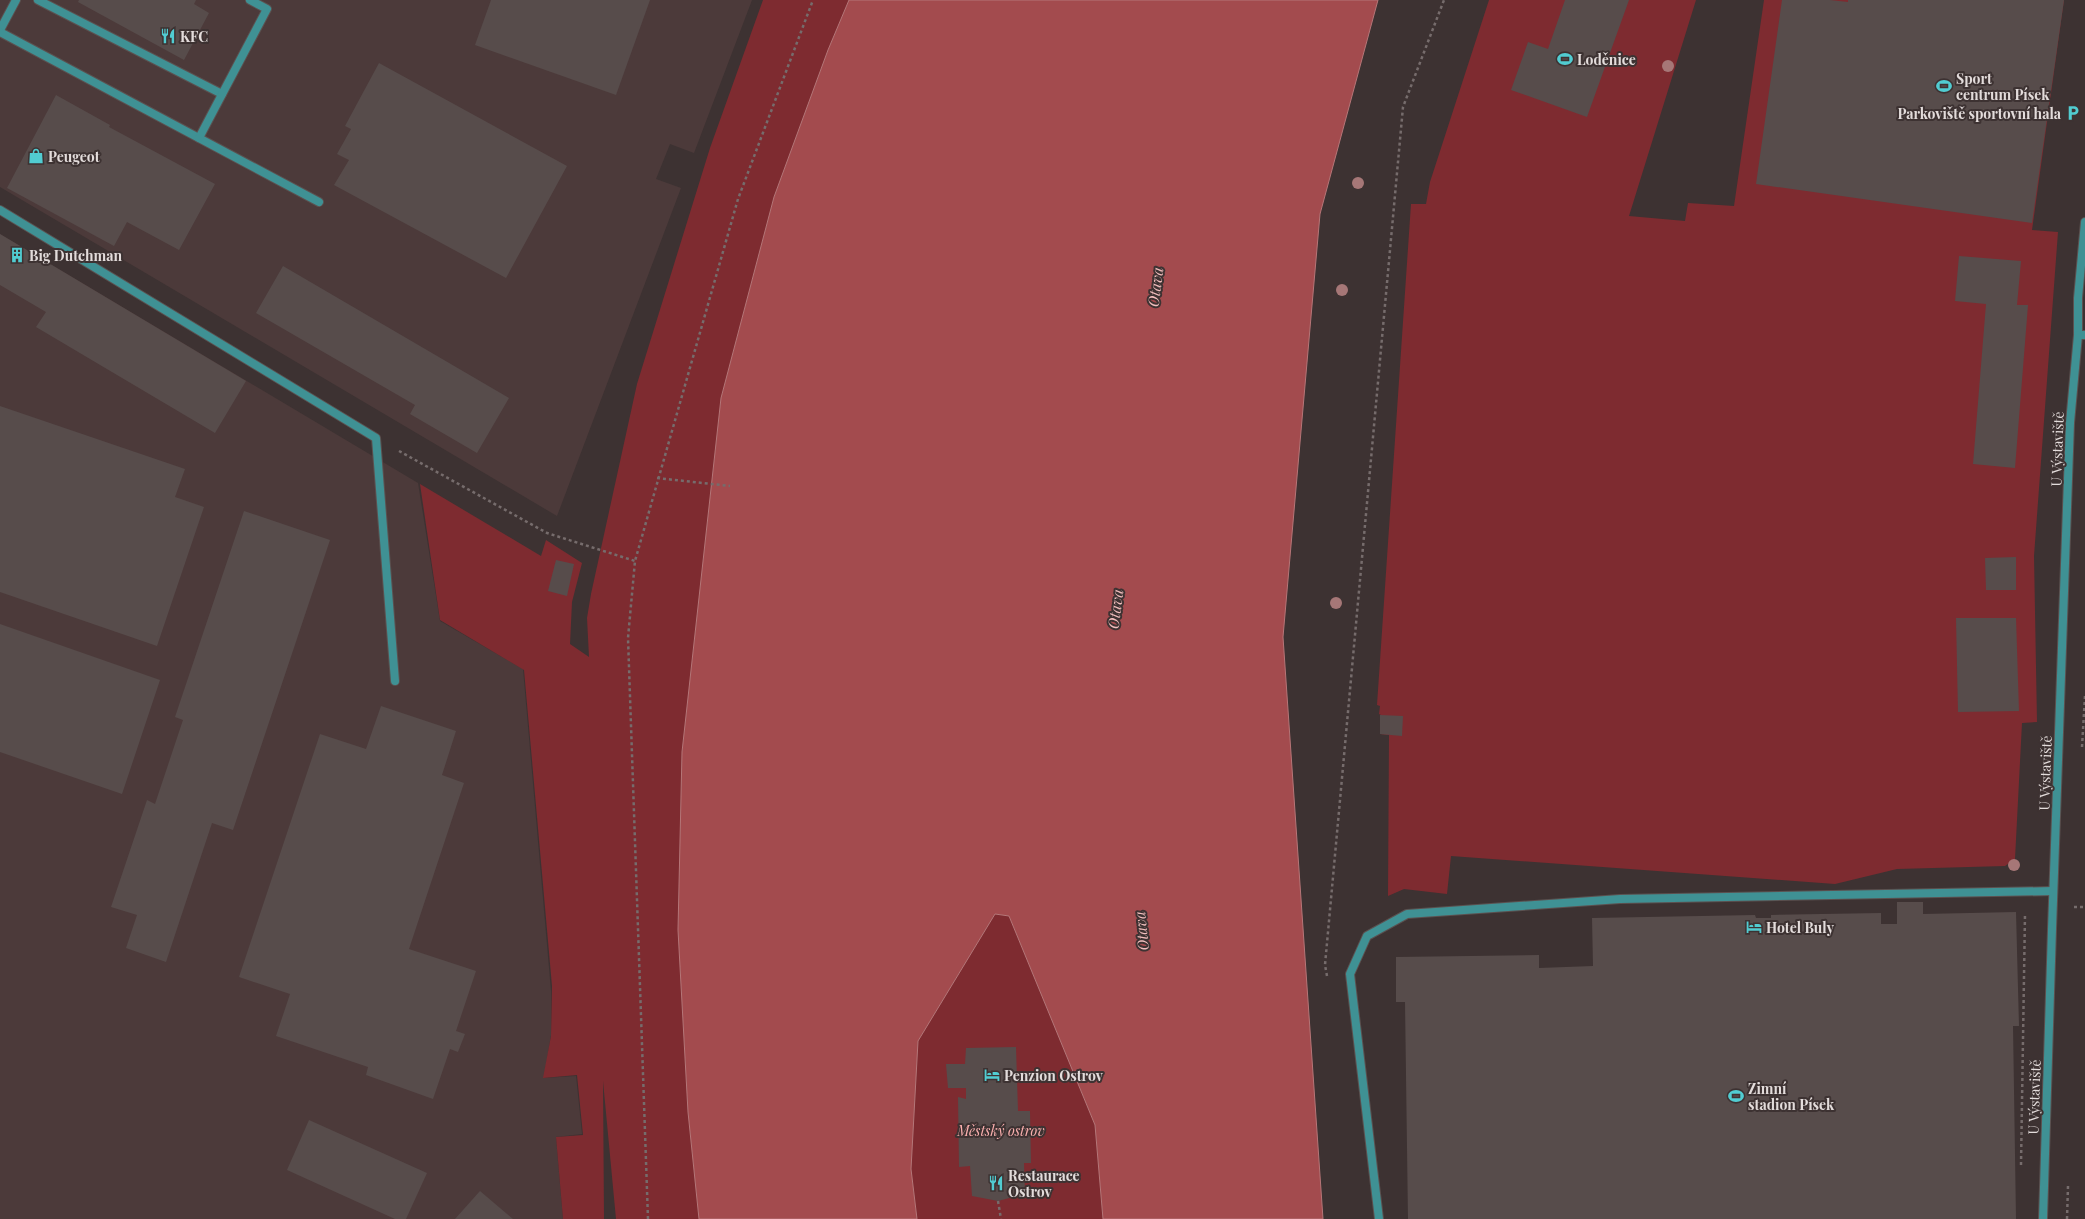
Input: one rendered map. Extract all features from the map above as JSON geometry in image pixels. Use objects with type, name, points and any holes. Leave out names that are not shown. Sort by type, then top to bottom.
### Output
[{"type":"street","points":[[16,0],[0,31],[319,202]]},
{"type":"street","points":[[38,0],[222,94]]},
{"type":"street","points":[[199,138],[267,9],[250,0]]},
{"type":"street","points":[[0,210],[376,438],[395,681]]},
{"type":"street","name":"U Výstaviště","points":[[2044,1219],[2053,891],[2070,424],[2082,335],[2078,298],[2085,222]]},
{"type":"street","points":[[1379,1219],[1350,974],[1367,936],[1407,914],[1620,899],[2053,891]]},
{"type":"path","points":[[648,1219],[628,638],[635,560],[657,478],[738,199],[813,0]]},
{"type":"path","points":[[1327,980],[1325,965],[1403,107],[1444,0]]},
{"type":"path","points":[[376,438],[547,533],[635,560]]},
{"type":"path","points":[[657,478],[730,486]]},
{"type":"path","points":[[2021,1172],[2026,892]]},
{"type":"path","points":[[2074,907],[2085,907]]},
{"type":"path","points":[[998,1201],[1000,1219]]},
{"type":"shaded area","points":[[0,0],[752,0],[694,153],[670,144],[656,179],[681,188],[557,516],[0,187]]},
{"type":"shaded area","points":[[0,234],[418,483],[440,621],[523,669],[551,991],[551,1035],[544,1078],[576,1076],[582,1134],[556,1137],[563,1219],[0,1219]]},
{"type":"green space","points":[[763,0],[849,0],[828,50],[774,197],[721,398],[682,752],[678,930],[688,1112],[699,1219],[616,1219],[603,1081],[604,1219],[563,1219],[556,1137],[583,1135],[577,1075],[543,1078],[551,1036],[552,986],[524,670],[440,620],[420,484],[541,556],[546,540],[582,563],[572,602],[570,644],[589,657],[587,618],[591,594],[637,384],[710,148]]},
{"type":"green space","points":[[1489,0],[1696,0],[1629,216],[1685,221],[1688,203],[1734,206],[1764,0],[2064,0],[2032,230],[2058,232],[2034,556],[2037,722],[2022,723],[2015,859],[2005,866],[1897,869],[1835,884],[1451,856],[1447,894],[1404,889],[1388,896],[1389,735],[1380,734],[1381,715],[1379,714],[1380,706],[1377,705],[1411,204],[1426,204],[1430,182]]},
{"type":"green space","name":"Městský ostrov","points":[[995,914],[1009,916],[1095,1125],[1103,1219],[917,1219],[911,1169],[918,1041]]},
{"type":"water","name":"Otava","points":[[849,0],[1378,0],[1320,214],[1283,637],[1323,1219],[1103,1219],[1095,1125],[1009,916],[995,914],[918,1041],[911,1169],[917,1219],[699,1219],[688,1112],[678,930],[682,752],[721,398],[774,197],[828,50]]},
{"type":"building","name":"KFC","points":[[79,0],[196,0],[194,4],[209,13],[184,60],[78,2]]},
{"type":"building","points":[[491,0],[650,0],[616,95],[475,45]]},
{"type":"building","name":"Loděnice","points":[[1565,0],[1629,0],[1587,117],[1511,90],[1528,42],[1548,49]]},
{"type":"building","name":"Sport centrum Písek","points":[[1782,0],[1830,0],[1848,2],[1848,0],[2064,0],[2032,223],[1756,184]]},
{"type":"building","points":[[379,63],[567,166],[506,278],[334,185],[349,160],[337,154],[351,129],[345,126]]},
{"type":"building","points":[[56,95],[110,125],[109,127],[215,184],[179,250],[127,222],[114,246],[7,188]]},
{"type":"building","points":[[0,234],[246,381],[215,433],[36,327],[46,312],[0,285]]},
{"type":"building","points":[[1959,256],[2021,261],[2017,305],[2028,305],[2015,468],[1973,464],[1986,304],[1955,301]]},
{"type":"building","points":[[283,266],[509,398],[477,453],[410,414],[415,405],[256,313]]},
{"type":"building","points":[[0,406],[185,469],[175,497],[204,507],[157,646],[0,592]]},
{"type":"building","points":[[244,511],[330,540],[233,830],[212,823],[166,962],[126,948],[137,915],[111,907],[147,800],[155,804],[183,720],[175,717]]},
{"type":"building","points":[[2016,557],[2016,590],[1986,590],[1985,558]]},
{"type":"building","points":[[556,560],[574,564],[567,596],[548,591]]},
{"type":"building","points":[[1956,618],[2016,618],[2019,711],[1958,712]]},
{"type":"building","points":[[0,624],[160,680],[122,794],[0,752]]},
{"type":"building","points":[[381,706],[456,731],[442,775],[464,783],[409,949],[476,971],[456,1031],[465,1034],[458,1052],[450,1049],[433,1099],[366,1075],[368,1067],[276,1036],[290,994],[239,977],[320,734],[366,749]]},
{"type":"building","points":[[1380,715],[1403,716],[1402,736],[1380,734]]},
{"type":"building","points":[[1897,902],[1923,902],[1923,914],[2016,912],[2019,1026],[2013,1026],[2016,1219],[1408,1219],[1405,1002],[1396,1002],[1396,957],[1539,955],[1539,968],[1593,966],[1592,918],[1755,915],[1756,918],[1771,918],[1771,915],[1881,913],[1881,924],[1897,924]]},
{"type":"building","points":[[1016,1047],[1018,1111],[1030,1111],[1031,1163],[1024,1163],[1025,1194],[998,1201],[972,1196],[970,1166],[959,1167],[958,1097],[966,1099],[966,1088],[948,1088],[946,1064],[965,1064],[966,1048]]},
{"type":"building","points":[[309,1120],[427,1173],[406,1219],[395,1219],[287,1170]]},
{"type":"building","points":[[480,1191],[513,1219],[455,1219]]},
{"type":"place","name":"KFC","points":[[168,36]]},
{"type":"place","name":"Loděnice","points":[[1565,59]]},
{"type":"place","name":"Sport centrum Písek","points":[[1944,86]]},
{"type":"place","name":"Parkoviště sportovní hala","points":[[2073,113]]},
{"type":"place","name":"Peugeot","points":[[36,156]]},
{"type":"place","name":"Big Dutchman","points":[[17,255]]},
{"type":"place","name":"Hotel Buly","points":[[1754,927]]},
{"type":"place","name":"Penzion Ostrov","points":[[992,1075]]},
{"type":"place","name":"Zimní stadion Písek","points":[[1736,1096]]},
{"type":"place","name":"Restaurace Ostrov","points":[[996,1183]]}]
